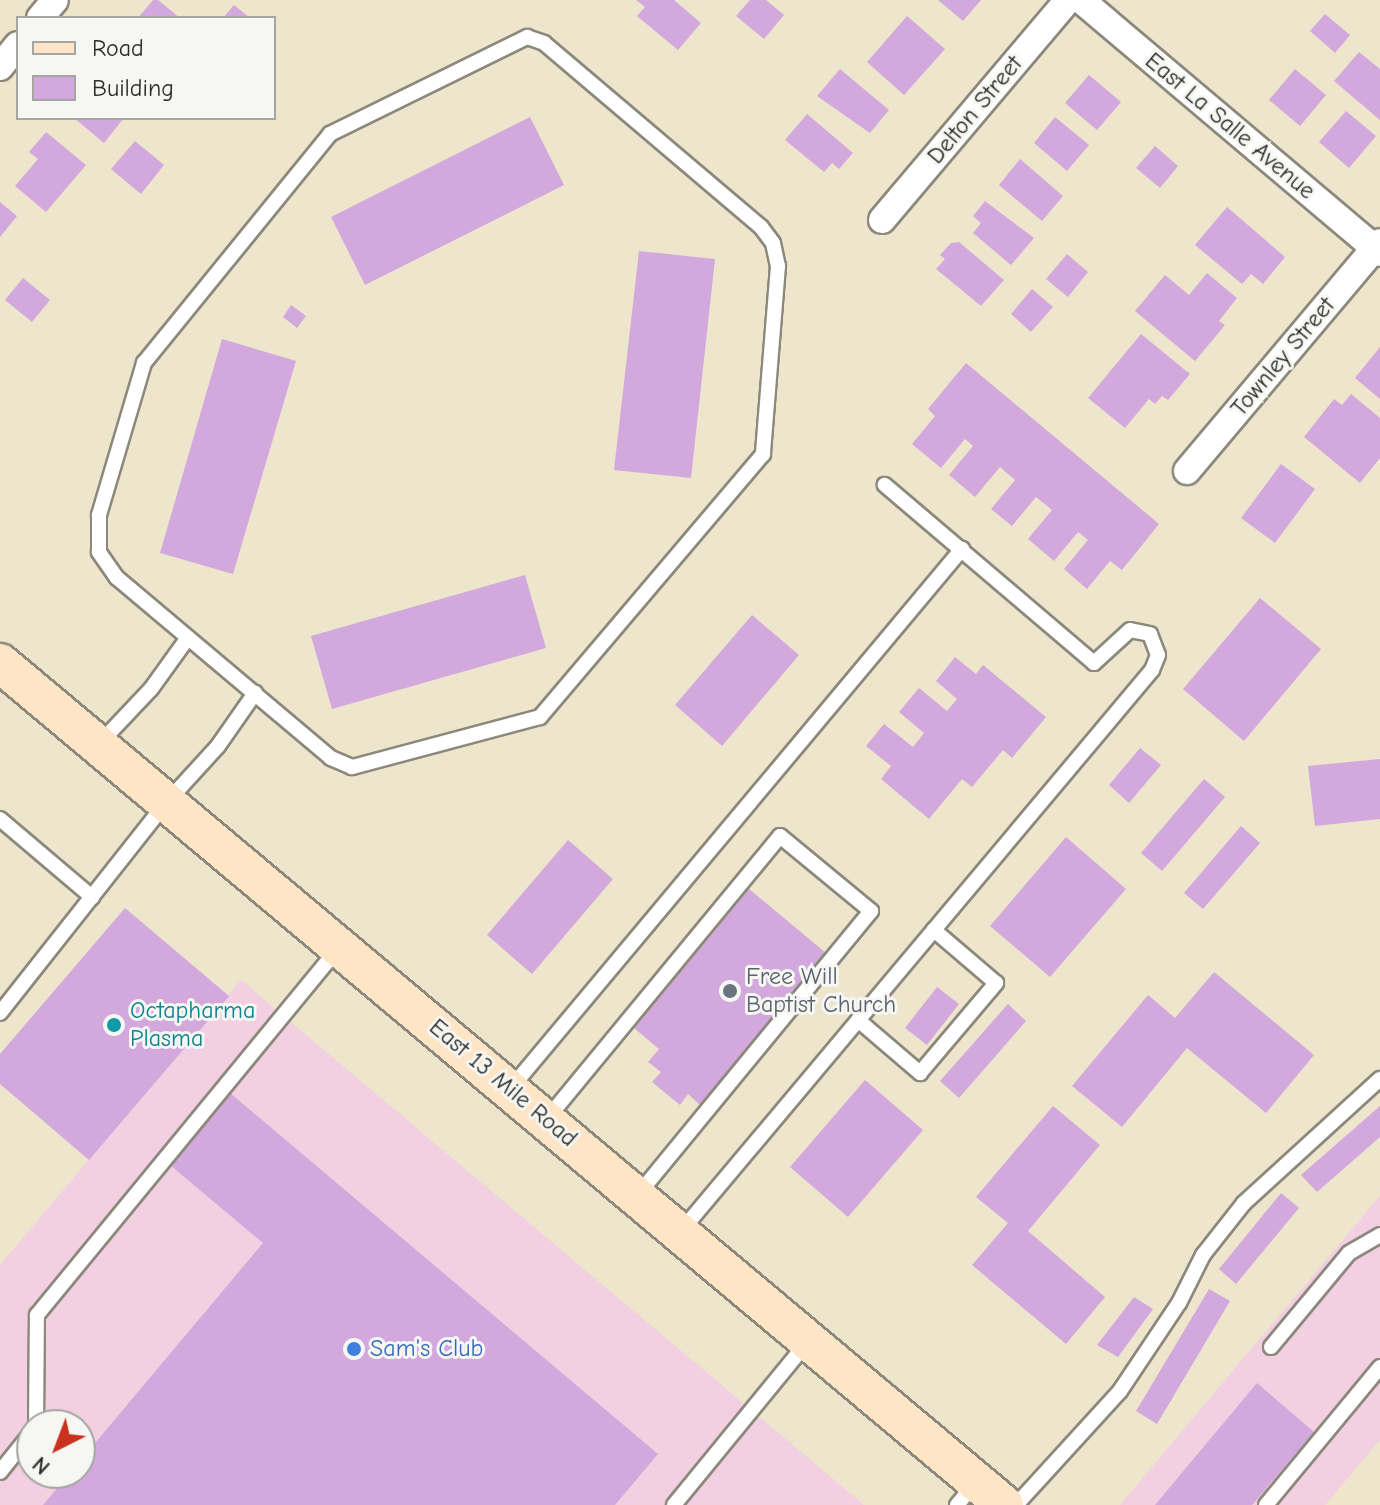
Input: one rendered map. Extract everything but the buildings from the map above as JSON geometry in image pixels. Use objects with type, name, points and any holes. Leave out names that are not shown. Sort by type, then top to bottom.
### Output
[{"type":"main road","name":"East 13 Mile Road","points":[[0,663],[809,1340],[979,1497]]},
{"type":"street","points":[[42,16],[55,0]]},
{"type":"street","name":"Delton Street","points":[[882,220],[1068,0]]},
{"type":"street","name":"East La Salle Avenue","points":[[1081,0],[1378,248]]},
{"type":"street","points":[[0,67],[16,47]]},
{"type":"street","name":"Townley Street","points":[[1187,471],[1378,248]]},
{"type":"lane","points":[[518,40],[544,43],[761,227],[773,243],[778,266],[763,454],[540,717],[362,768],[331,758],[255,693],[187,639],[105,565],[96,536],[144,363],[330,134],[518,40]]},
{"type":"lane","points":[[680,1232],[1152,670],[1158,655],[1150,634],[1130,630],[1094,663],[885,485]]},
{"type":"lane","points":[[510,1088],[962,549]]},
{"type":"lane","points":[[98,745],[151,689],[187,639]]},
{"type":"lane","points":[[0,1013],[166,803],[218,746],[255,693]]},
{"type":"lane","points":[[0,819],[92,897]]},
{"type":"lane","points":[[546,1120],[780,836],[871,911],[637,1196]]},
{"type":"lane","points":[[858,1020],[920,1073],[987,994],[996,983],[934,930]]},
{"type":"lane","points":[[36,1409],[37,1315],[339,946]]},
{"type":"lane","points":[[1016,1505],[1120,1391],[1179,1303],[1203,1255],[1244,1203],[1380,1079]]},
{"type":"lane","points":[[1271,1347],[1349,1253],[1380,1235]]},
{"type":"lane","points":[[674,1505],[809,1340]]},
{"type":"lane","points":[[1266,1505],[1380,1367]]},
{"type":"lane","points":[[0,1472],[16,1452]]},
{"type":"shaded area","points":[[241,980],[864,1505],[0,1505],[0,1265]]},
{"type":"shaded area","points":[[1380,1196],[1380,1440],[1325,1505],[1120,1505]]},
{"type":"place","name":"Free Will Baptist Church","points":[[730,991]]},
{"type":"place","name":"Octapharma Plasma","points":[[114,1025]]},
{"type":"place","name":"Sam's Club","points":[[354,1349]]}]
